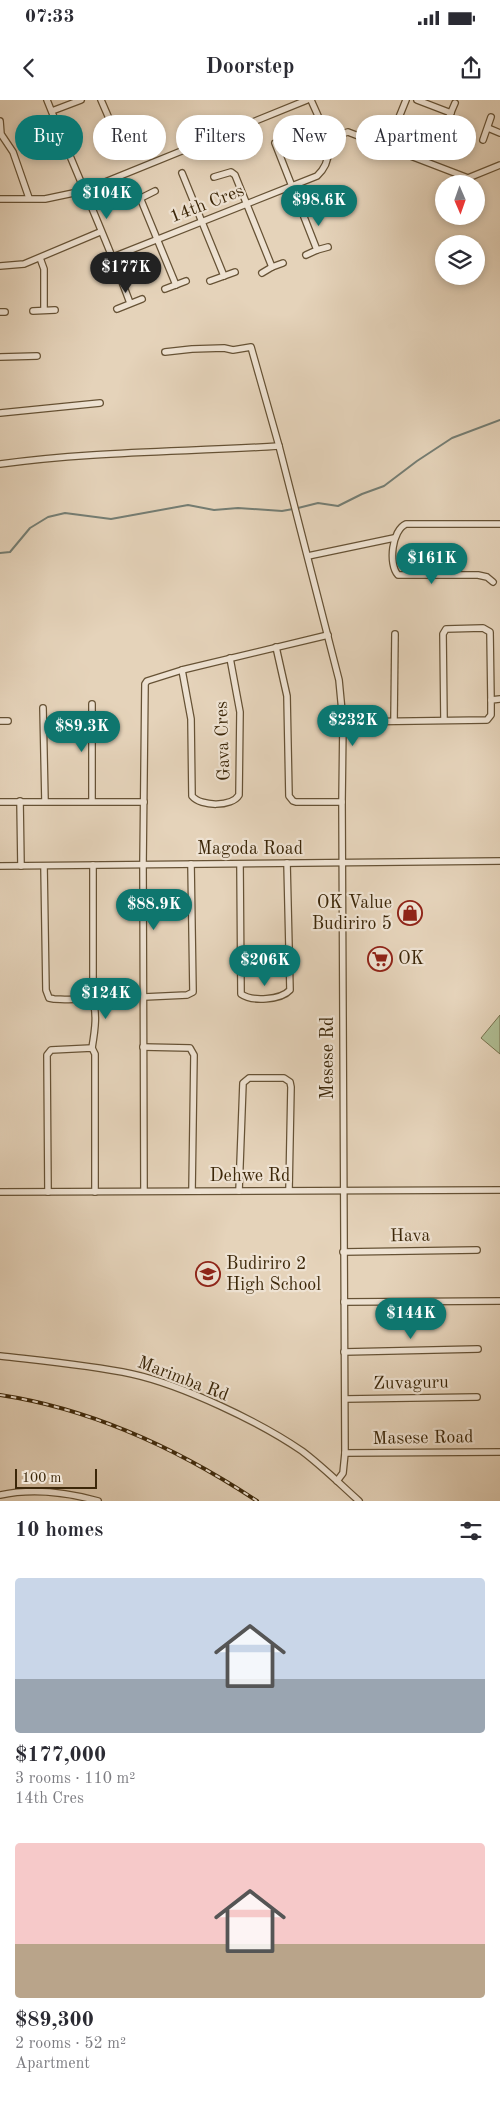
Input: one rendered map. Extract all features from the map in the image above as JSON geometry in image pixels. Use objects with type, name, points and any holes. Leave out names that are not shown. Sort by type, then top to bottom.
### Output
[{"type":"street","points":[[47,100],[100,232],[113,257],[130,303]]},
{"type":"street","points":[[52,111],[81,100]]},
{"type":"street","points":[[101,100],[108,115]]},
{"type":"street","points":[[0,199],[61,197],[83,191],[309,100]]},
{"type":"street","name":"14th Cres","points":[[309,100],[316,115]]},
{"type":"street","points":[[400,115],[406,100]]},
{"type":"street","points":[[417,100],[451,113],[455,102]]},
{"type":"street","points":[[483,140],[491,117]]},
{"type":"street","points":[[0,121],[1,134],[13,152],[29,198]]},
{"type":"street","points":[[488,128],[500,133]]},
{"type":"street","points":[[282,160],[317,250]]},
{"type":"street","name":"14th Cres","points":[[113,257],[318,176],[328,164],[329,160]]},
{"type":"street","points":[[420,160],[468,178],[500,165]]},
{"type":"street","points":[[214,177],[231,172],[235,175],[272,267]]},
{"type":"street","points":[[182,173],[224,276]]},
{"type":"street","points":[[155,191],[141,198],[141,200],[176,285]]},
{"type":"street","points":[[0,266],[18,265],[40,258],[100,232]]},
{"type":"street","points":[[306,255],[328,247]]},
{"type":"street","points":[[40,258],[44,269],[44,310]]},
{"type":"street","points":[[262,272],[283,262]]},
{"type":"street","points":[[210,281],[234,272]]},
{"type":"street","points":[[165,290],[186,281]]},
{"type":"street","points":[[117,308],[142,299]]},
{"type":"street","points":[[33,311],[55,310]]},
{"type":"street","name":"Mesese Rd","points":[[165,352],[202,348],[233,350],[251,347],[279,446],[339,680],[343,722],[345,1453],[343,1472],[337,1480]]},
{"type":"street","points":[[0,357],[37,356]]},
{"type":"street","points":[[0,413],[100,403]]},
{"type":"street","points":[[0,464],[63,456],[279,446]]},
{"type":"street","points":[[493,582],[488,577],[478,575],[400,575],[394,568],[394,538],[398,530],[406,524],[500,524]]},
{"type":"street","points":[[308,556],[394,538]]},
{"type":"street","points":[[343,722],[487,720],[491,715],[492,700],[490,633],[483,628],[446,629],[443,634],[444,720]]},
{"type":"street","points":[[394,720],[395,634]]},
{"type":"street","points":[[144,1191],[143,864],[145,684],[147,681],[182,670],[328,635]]},
{"type":"street","points":[[276,647],[287,696],[289,796],[296,802],[342,802]]},
{"type":"street","name":"Gava Cres","points":[[182,670],[191,719],[192,796],[203,804],[231,802],[240,795],[241,739],[239,700],[230,658]]},
{"type":"street","points":[[492,700],[500,700]]},
{"type":"street","points":[[92,704],[92,801]]},
{"type":"street","points":[[43,708],[45,801]]},
{"type":"street","points":[[0,721],[8,721]]},
{"type":"street","points":[[20,801],[21,866]]},
{"type":"street","points":[[0,802],[144,802]]},
{"type":"street","name":"Magoda Road","points":[[0,866],[500,862]]},
{"type":"street","points":[[240,864],[241,994],[246,997],[260,998],[281,997],[290,990],[287,863]]},
{"type":"street","points":[[144,997],[187,995],[193,992],[191,864]]},
{"type":"street","points":[[93,865],[93,992],[91,995],[95,1005],[96,1019],[92,1048],[95,1058],[95,1192]]},
{"type":"street","points":[[44,866],[47,995],[54,999],[80,998],[91,995]]},
{"type":"street","points":[[143,1047],[190,1048],[193,1052],[192,1191]]},
{"type":"street","points":[[48,1192],[47,1055],[51,1050],[92,1048]]},
{"type":"street","points":[[239,1191],[241,1089],[246,1079],[258,1078],[284,1078],[291,1084],[289,1190]]},
{"type":"street","name":"Dehwe Rd","points":[[0,1192],[500,1190]]},
{"type":"street","name":"Hava","points":[[344,1252],[476,1250]]},
{"type":"street","points":[[344,1302],[500,1301]]},
{"type":"street","points":[[344,1352],[478,1349]]},
{"type":"street","name":"Marimba Rd","points":[[0,1356],[86,1366],[134,1375],[170,1386],[202,1399],[278,1437],[301,1451],[360,1501]]},
{"type":"street","name":"Zuvaguru","points":[[345,1399],[477,1397]]},
{"type":"street","name":"Masese Road","points":[[345,1453],[500,1452]]},
{"type":"street","points":[[0,1496],[22,1492],[50,1492],[72,1494],[98,1501]]},
{"type":"green space","points":[[500,1015],[500,1054],[481,1038]]},
{"type":"waterway","points":[[298,508],[318,503],[338,506],[384,486],[452,438],[500,420]]},
{"type":"waterway","points":[[0,553],[10,552],[30,528],[48,517],[65,513],[111,519],[188,505],[214,510],[238,508],[282,511],[293,509]]},
{"type":"railway","points":[[0,1395],[68,1410],[134,1434],[197,1465],[257,1501]]},
{"type":"place","name":"OK Value Budiriro 5","points":[[410,913]]},
{"type":"place","name":"OK","points":[[380,959]]},
{"type":"place","name":"Budiriro 2 High School","points":[[208,1274]]}]
